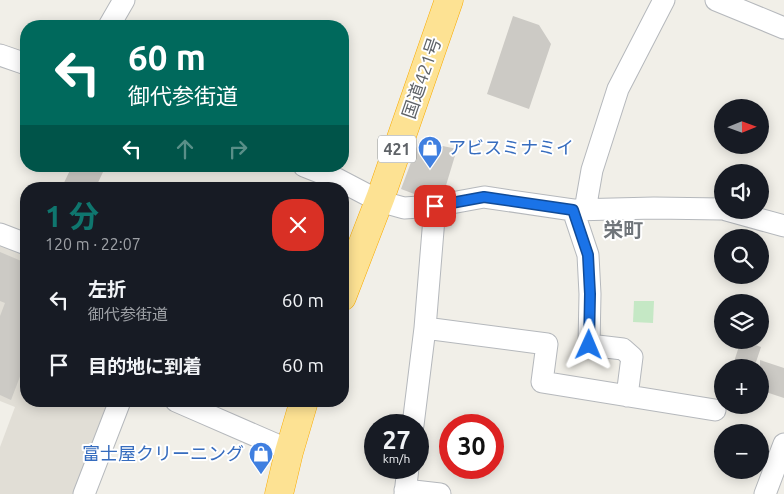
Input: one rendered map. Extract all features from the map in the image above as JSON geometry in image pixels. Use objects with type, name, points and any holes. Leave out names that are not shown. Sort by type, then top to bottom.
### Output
[{"type":"highway","name":"国道421号","points":[[349,279],[379,201],[449,0]]},
{"type":"highway","points":[[278,494],[288,452],[302,407]]},
{"type":"street","points":[[112,20],[124,0]]},
{"type":"street","points":[[627,396],[632,357],[623,349],[589,345],[590,294],[588,255],[579,210],[618,90],[664,0]]},
{"type":"street","points":[[716,0],[745,6],[784,28]]},
{"type":"street","points":[[319,172],[343,182]]},
{"type":"street","points":[[349,185],[379,201],[404,208],[435,206],[484,197],[579,210],[654,208],[714,210]]},
{"type":"street","points":[[414,414],[425,328],[435,206]]},
{"type":"street","points":[[758,219],[784,226]]},
{"type":"street","points":[[0,234],[20,242]]},
{"type":"street","points":[[425,328],[547,344],[542,382],[714,410]]},
{"type":"street","points":[[84,494],[118,407]]},
{"type":"street","points":[[189,407],[288,452]]},
{"type":"street","points":[[764,494],[784,444]]},
{"type":"street","points":[[407,479],[405,492],[440,494]]},
{"type":"shaded area","points":[[0,238],[20,246],[20,407],[114,407],[79,494],[0,494],[0,447],[15,407],[0,401]]},
{"type":"green space","points":[[634,301],[654,301],[653,323],[633,322]]},
{"type":"building","points":[[513,16],[539,25],[551,44],[529,109],[487,94]]},
{"type":"building","name":"アビスミナミイ","points":[[419,141],[457,149],[444,192],[417,195],[401,189]]},
{"type":"building","points":[[69,172],[103,172],[98,182],[64,182]]},
{"type":"building","points":[[452,216],[452,226],[446,226],[447,217]]},
{"type":"building","points":[[0,252],[20,260],[20,377],[11,400],[0,395],[0,316],[5,303],[0,301]]},
{"type":"building","points":[[738,349],[760,349],[757,359],[735,359]]},
{"type":"building","points":[[769,363],[784,368],[784,398],[769,393]]},
{"type":"place","name":"アビスミナミイ","points":[[430,169]]},
{"type":"place","name":"富士屋クリーニング","points":[[261,475]]},
{"type":"district","name":"栄町","points":[[623,230]]},
{"type":"route","points":[[435,206],[484,197],[573,210],[588,255],[590,294],[589,345]]}]
